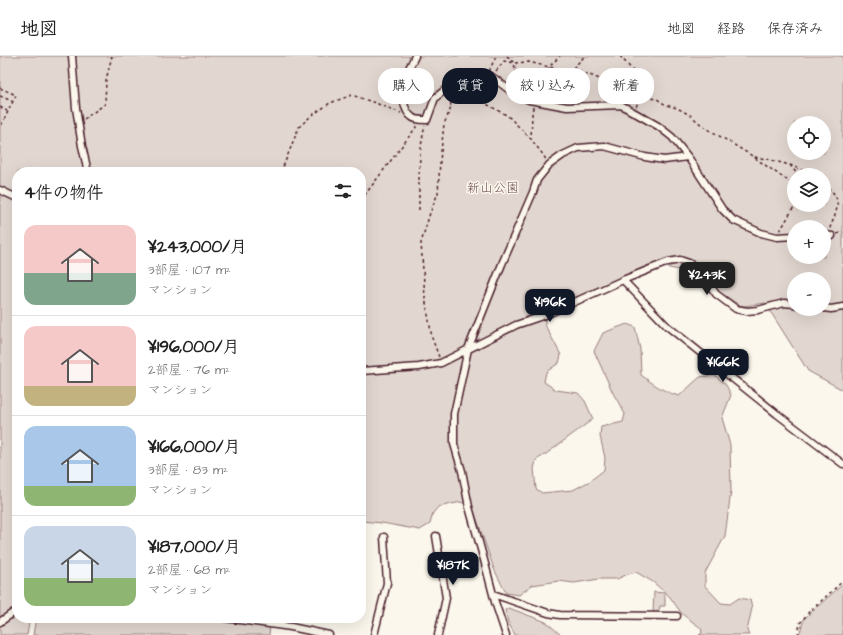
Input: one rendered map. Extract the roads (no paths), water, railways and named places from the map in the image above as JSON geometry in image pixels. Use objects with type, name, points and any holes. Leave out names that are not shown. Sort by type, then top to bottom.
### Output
[{"type":"street","points":[[72,56],[78,123],[87,167]]},
{"type":"street","points":[[415,56],[402,84],[406,111],[412,118],[424,120],[435,98],[463,75],[491,76],[512,92],[529,100],[567,107],[621,105],[658,126],[672,137],[688,157],[722,209],[733,220],[761,233],[777,237],[787,236]]},
{"type":"street","points":[[506,635],[469,507],[462,471],[454,444],[454,414],[468,349],[538,180],[549,165],[563,155],[578,148],[604,146],[645,157],[664,160],[688,157]]},
{"type":"street","points":[[0,190],[12,196]]},
{"type":"street","points":[[366,371],[419,367],[441,363],[516,325],[548,314],[623,280],[668,262],[680,260],[689,262],[699,270],[716,294],[736,309],[747,312],[787,303]]},
{"type":"street","points":[[623,280],[667,326],[777,414],[843,464]]},
{"type":"street","points":[[831,309],[843,307]]},
{"type":"street","points":[[436,536],[446,598],[438,635]]},
{"type":"street","points":[[374,635],[387,583],[384,538]]},
{"type":"street","points":[[493,594],[548,613],[560,615],[677,616]]},
{"type":"street","points":[[0,622],[12,614]]},
{"type":"street","points":[[262,623],[291,627],[329,635]]},
{"type":"park label","name":"新山公園","points":[[493,188]]}]
